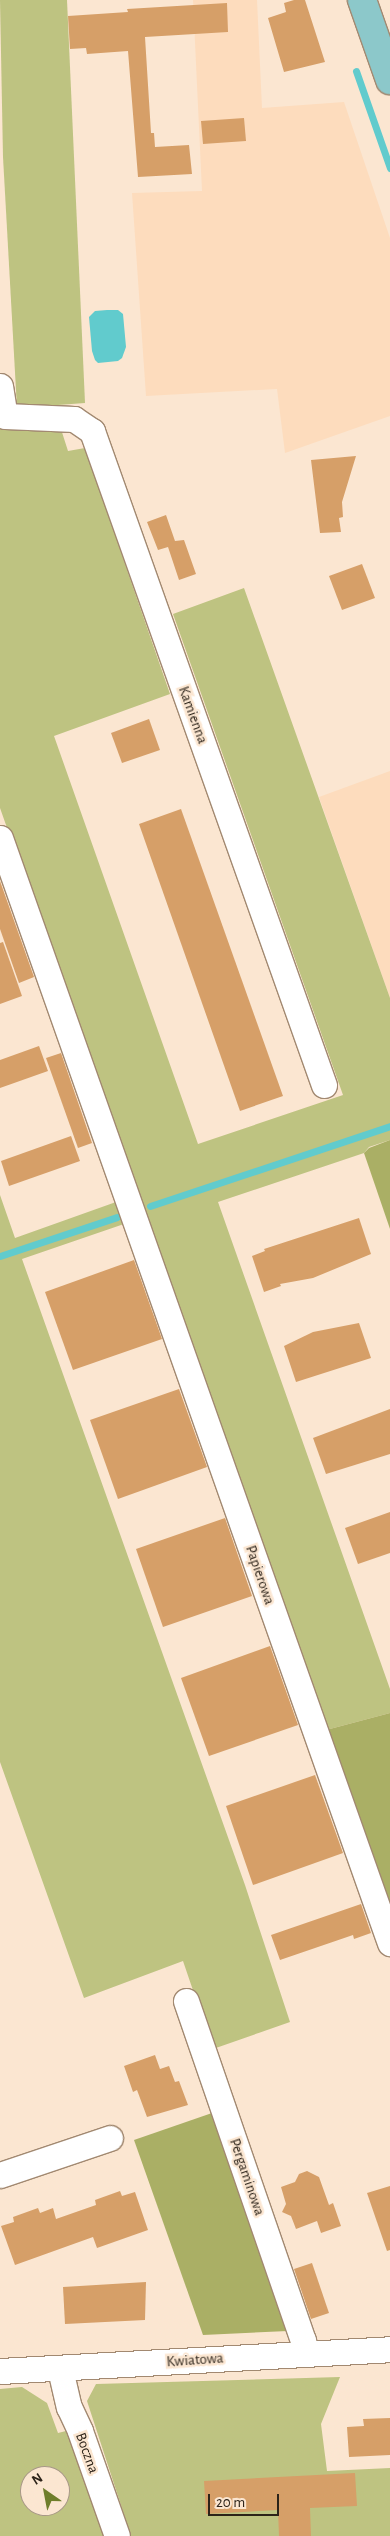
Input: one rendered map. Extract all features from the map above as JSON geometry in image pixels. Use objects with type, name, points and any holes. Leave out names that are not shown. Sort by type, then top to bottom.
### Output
[{"type":"main road","points":[[362,0],[390,80]]},
{"type":"street","name":"Kamienna","points":[[0,386],[5,416],[74,419],[92,431],[324,1085]]},
{"type":"street","name":"Papierowa","points":[[0,838],[390,1943]]},
{"type":"street","name":"Pergaminowa","points":[[186,2001],[303,2340],[306,2354]]},
{"type":"street","points":[[0,2176],[110,2138]]},
{"type":"street","name":"Kwiatowa","points":[[0,2371],[390,2349]]},
{"type":"street","name":"Boczna","points":[[60,2369],[69,2407],[80,2431],[117,2536]]},
{"type":"shaded area","points":[[193,0],[257,0],[262,108],[344,102],[390,238],[390,416],[285,453],[277,389],[146,396],[132,193],[202,191]]},
{"type":"shaded area","points":[[390,771],[390,998],[319,797]]},
{"type":"green space","points":[[0,0],[67,0],[85,403],[17,408],[3,157]]},
{"type":"green space","points":[[60,426],[68,451],[85,448],[170,694],[54,736],[198,1144],[343,1095],[173,614],[244,588],[390,998],[390,1140],[369,1147],[364,1153],[218,1202],[390,1689],[390,1713],[326,1730],[0,808],[0,429]]},
{"type":"green space","points":[[390,1140],[390,1229],[364,1153],[369,1148]]},
{"type":"green space","points":[[0,1195],[15,1238],[116,1202],[124,1224],[22,1259],[245,1885],[290,2022],[213,2049],[183,1961],[84,1998],[0,1762]]},
{"type":"green space","points":[[390,1713],[390,1915],[326,1730]]},
{"type":"green space","points":[[212,2113],[288,2331],[203,2335],[134,2140]]},
{"type":"green space","points":[[340,2377],[321,2424],[327,2471],[390,2468],[390,2536],[131,2536],[87,2401],[96,2384]]},
{"type":"green space","points":[[22,2387],[47,2403],[58,2433],[70,2430],[108,2536],[0,2536],[0,2389]]},
{"type":"water","points":[[118,310],[123,314],[126,347],[122,358],[118,361],[98,363],[92,351],[89,317],[95,311]]},
{"type":"building","points":[[294,0],[305,0],[325,62],[284,72],[268,18],[286,12],[284,3]]},
{"type":"building","points":[[227,3],[228,32],[145,37],[151,133],[154,133],[155,147],[189,145],[192,174],[138,177],[128,51],[87,54],[86,48],[70,49],[68,16],[128,12],[127,9]]},
{"type":"building","points":[[244,118],[246,141],[203,144],[201,121]]},
{"type":"building","points":[[356,456],[342,502],[343,517],[339,518],[341,532],[320,533],[311,460]]},
{"type":"building","points":[[166,515],[175,541],[184,540],[196,574],[179,580],[168,547],[158,550],[147,522]]},
{"type":"building","points":[[362,564],[375,598],[342,610],[329,576]]},
{"type":"building","points":[[149,719],[160,750],[122,763],[111,733]]},
{"type":"building","points":[[181,809],[283,1096],[240,1111],[139,824]]},
{"type":"building","points":[[0,881],[34,977],[19,983],[0,929]]},
{"type":"building","points":[[3,942],[22,996],[0,1004],[0,943]]},
{"type":"building","points":[[39,1046],[48,1071],[0,1088],[0,1060]]},
{"type":"building","points":[[61,1053],[92,1143],[78,1148],[46,1058]]},
{"type":"building","points":[[71,1136],[80,1161],[9,1186],[1,1161]]},
{"type":"building","points":[[359,1218],[371,1254],[313,1278],[280,1284],[281,1286],[264,1292],[252,1256],[265,1251],[264,1249]]},
{"type":"building","points":[[134,1260],[162,1339],[73,1370],[45,1292]]},
{"type":"building","points":[[359,1323],[371,1358],[296,1382],[284,1346],[313,1332]]},
{"type":"building","points":[[179,1389],[207,1467],[118,1499],[90,1420]]},
{"type":"building","points":[[390,1409],[390,1454],[326,1474],[313,1438]]},
{"type":"building","points":[[390,1512],[390,1553],[358,1564],[345,1528]]},
{"type":"building","points":[[225,1518],[252,1596],[163,1627],[136,1549]]},
{"type":"building","points":[[270,1646],[298,1725],[209,1756],[181,1678]]},
{"type":"building","points":[[315,1775],[343,1853],[253,1885],[226,1806]]},
{"type":"building","points":[[361,1904],[371,1933],[354,1939],[353,1935],[280,1960],[271,1935]]},
{"type":"building","points":[[155,2055],[160,2069],[169,2066],[175,2082],[179,2081],[188,2105],[147,2117],[137,2090],[133,2092],[124,2066]]},
{"type":"building","points":[[307,2171],[319,2177],[329,2205],[333,2203],[341,2226],[321,2233],[317,2221],[296,2229],[291,2216],[282,2212],[286,2204],[281,2187],[295,2182],[299,2174]]},
{"type":"building","points":[[390,2186],[390,2250],[387,2251],[367,2193]]},
{"type":"building","points":[[120,2191],[122,2196],[135,2192],[148,2230],[97,2248],[93,2237],[15,2265],[1,2226],[14,2222],[13,2217],[38,2208],[40,2213],[53,2208],[56,2219],[96,2205],[95,2200]]},
{"type":"building","points":[[312,2263],[329,2313],[311,2319],[294,2269]]},
{"type":"building","points":[[146,2282],[145,2320],[65,2324],[63,2287]]},
{"type":"building","points":[[390,2418],[390,2455],[349,2457],[347,2427],[364,2426],[363,2419]]},
{"type":"building","points":[[355,2473],[357,2506],[310,2508],[311,2536],[279,2536],[278,2510],[206,2514],[204,2481]]},
{"type":"waterway","points":[[356,71],[390,168]]},
{"type":"waterway","points":[[150,1206],[390,1126]]},
{"type":"waterway","points":[[0,1256],[117,1217]]}]
